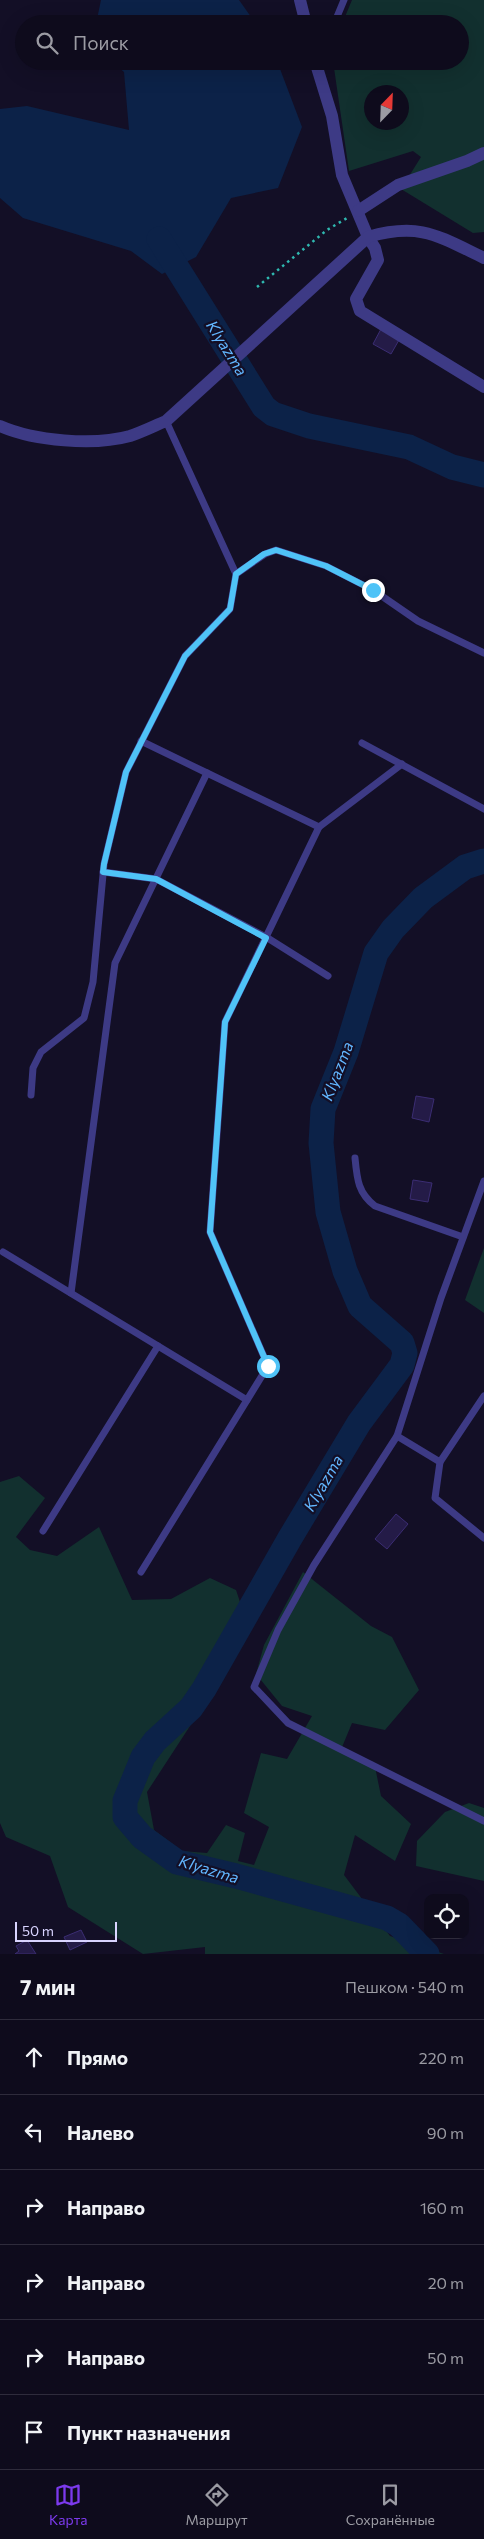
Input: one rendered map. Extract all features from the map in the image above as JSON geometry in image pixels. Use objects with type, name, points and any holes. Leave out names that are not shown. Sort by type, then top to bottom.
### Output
[{"type":"street","points":[[300,0],[304,15]]},
{"type":"street","points":[[318,70],[332,116],[342,175],[368,237],[375,248],[378,260],[356,299],[360,311],[484,387]]},
{"type":"street","points":[[358,211],[398,185],[484,153]]},
{"type":"street","points":[[0,426],[55,440],[98,440],[129,436],[166,421],[215,379],[368,237],[393,230],[415,230],[442,238],[484,258]]},
{"type":"lane","points":[[338,15],[344,0]]},
{"type":"lane","points":[[31,1095],[33,1068],[41,1052],[84,1018],[93,982],[103,872],[126,772],[185,656],[230,609],[236,574],[166,421]]},
{"type":"lane","points":[[236,574],[264,554],[276,550],[326,566],[373,590],[418,621],[484,653]]},
{"type":"lane","points":[[142,741],[319,827]]},
{"type":"lane","points":[[362,742],[484,808]]},
{"type":"lane","points":[[141,1572],[268,1366],[210,1232],[225,1022],[319,827],[402,764]]},
{"type":"lane","points":[[71,1293],[115,963],[207,773]]},
{"type":"lane","points":[[103,872],[156,879],[266,938],[328,976]]},
{"type":"lane","points":[[355,1158],[358,1183],[365,1198],[375,1206],[463,1237]]},
{"type":"lane","points":[[484,1181],[463,1237],[397,1436],[314,1565],[278,1630],[254,1687],[288,1723],[484,1821]]},
{"type":"lane","points":[[4,1252],[247,1400]]},
{"type":"lane","points":[[43,1531],[158,1346]]},
{"type":"lane","points":[[484,1396],[440,1462],[435,1498],[484,1538]]},
{"type":"lane","points":[[397,1436],[440,1462]]},
{"type":"path","points":[[256,287],[327,230],[358,211]]},
{"type":"green space","points":[[352,0],[484,0],[484,232],[473,233],[401,189],[421,157],[413,151],[349,171],[334,70],[469,70],[469,15],[346,15]]},
{"type":"green space","points":[[484,1248],[484,1313],[465,1300]]},
{"type":"green space","points":[[19,1476],[45,1498],[16,1537],[30,1550],[57,1556],[99,1527],[132,1600],[171,1599],[210,1578],[236,1590],[240,1602],[246,1640],[147,1792],[154,1830],[182,1851],[207,1853],[226,1825],[245,1833],[238,1861],[254,1865],[269,1827],[244,1813],[261,1753],[287,1759],[312,1716],[282,1706],[256,1674],[264,1645],[303,1572],[371,1626],[392,1637],[419,1690],[385,1730],[352,1723],[340,1752],[374,1762],[381,1796],[411,1824],[395,1861],[355,1835],[344,1875],[390,1936],[444,1954],[205,1954],[205,1947],[143,1954],[68,1907],[50,1856],[6,1837],[0,1823],[0,1482]]},
{"type":"green space","points":[[469,1803],[484,1808],[484,1881],[416,1866],[417,1841],[445,1812]]},
{"type":"water","points":[[101,0],[239,0],[250,15],[98,15]]},
{"type":"water","points":[[122,70],[280,70],[302,127],[278,188],[231,198],[196,257],[162,274],[131,251],[23,218],[0,198],[0,109],[27,106],[129,130],[124,72]]},
{"type":"building","points":[[381,329],[399,340],[391,354],[373,344]]},
{"type":"building","points":[[416,1096],[434,1099],[429,1122],[412,1118]]},
{"type":"building","points":[[413,1180],[432,1183],[428,1202],[410,1199]]},
{"type":"building","points":[[396,1514],[408,1524],[387,1549],[375,1539]]},
{"type":"building","points":[[81,1930],[87,1942],[70,1950],[64,1937]]},
{"type":"building","points":[[27,1940],[36,1954],[15,1954],[19,1951],[16,1946]]},
{"type":"waterway","name":"Klyazma","points":[[159,239],[264,407],[273,414],[309,426],[409,447],[452,467],[484,475]]},
{"type":"waterway","name":"Klyazma","points":[[427,1954],[399,1925],[387,1918],[236,1876],[177,1862],[142,1837],[125,1817],[125,1801],[143,1757],[155,1741],[191,1708],[204,1689],[290,1538],[359,1423],[402,1365],[405,1353],[402,1343],[360,1306],[345,1271],[328,1212],[321,1143],[323,1109],[346,1052],[376,953],[393,929],[423,898],[465,867],[484,861]]},
{"type":"route","points":[[268,1366],[210,1232],[225,1022],[266,938],[156,879],[103,872],[104,864],[126,772],[185,656],[230,609],[236,574],[264,554],[276,550],[326,566],[373,590]]}]
